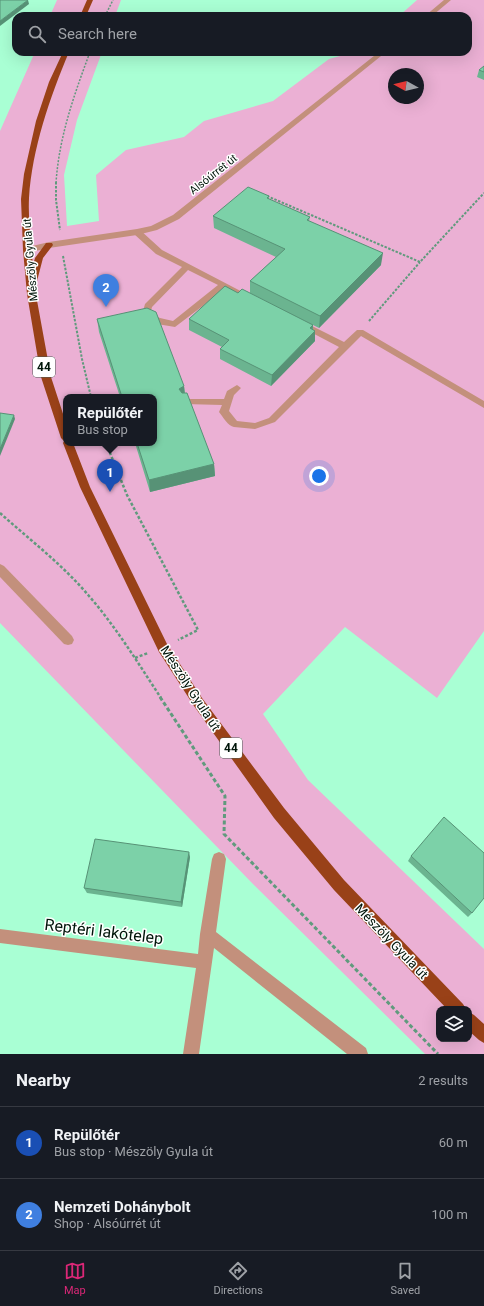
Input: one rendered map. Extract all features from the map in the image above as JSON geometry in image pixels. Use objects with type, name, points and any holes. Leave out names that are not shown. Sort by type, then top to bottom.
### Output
[{"type":"main road","points":[[85,12],[90,0]]},
{"type":"main road","name":"Mészöly Gyula út","points":[[63,429],[46,377],[31,294],[24,199],[40,121],[53,82],[64,56]]},
{"type":"main road","points":[[31,294],[34,273],[39,258],[49,244]]},
{"type":"main road","name":"Mészöly Gyula út","points":[[69,446],[85,487],[163,648],[198,702],[279,813],[339,885],[455,1006]]},
{"type":"main road","points":[[472,1023],[483,1032]]},
{"type":"street","points":[[433,12],[448,0]]},
{"type":"street","name":"Alsóúrrét út","points":[[27,250],[49,244],[137,232],[154,228],[176,217],[378,56]]},
{"type":"street","points":[[0,569],[68,640]]},
{"type":"street","points":[[191,1054],[207,934],[219,859]]},
{"type":"street","points":[[207,934],[360,1054]]},
{"type":"street","name":"Reptéri lakótelep","points":[[0,936],[203,962]]},
{"type":"lane","points":[[137,232],[158,252],[258,302]]},
{"type":"lane","points":[[187,266],[148,306],[146,315],[158,321],[175,324],[224,285]]},
{"type":"lane","points":[[298,322],[345,346]]},
{"type":"lane","points":[[237,388],[230,393],[224,412],[234,424],[255,426],[272,420],[360,332],[484,405]]},
{"type":"lane","points":[[186,402],[227,402]]},
{"type":"path","points":[[108,12],[113,0]]},
{"type":"path","points":[[88,56],[68,109],[58,156],[56,190],[61,243],[82,359],[90,394]]},
{"type":"path","points":[[360,332],[420,262],[484,193]]},
{"type":"path","points":[[262,194],[420,262]]},
{"type":"path","points":[[107,446],[127,495],[198,630]]},
{"type":"path","points":[[0,513],[70,576],[89,596],[135,658],[225,796],[224,834],[438,1054]]},
{"type":"shaded area","points":[[57,0],[121,0],[116,12],[52,12]]},
{"type":"shaded area","points":[[417,0],[484,0],[484,631],[437,698],[345,627],[263,714],[308,780],[484,949],[484,1054],[425,1054],[252,883],[0,623],[0,131],[33,56],[101,56],[77,120],[64,175],[67,226],[99,221],[96,175],[126,150],[184,137],[204,121],[273,101],[329,59],[340,56],[472,56],[472,12],[404,12]]},
{"type":"building","points":[[0,0],[28,0],[0,21]]},
{"type":"building","points":[[484,66],[484,72],[479,70]]},
{"type":"building","points":[[248,187],[269,196],[267,198],[310,217],[307,220],[383,253],[320,316],[250,281],[285,249],[213,216]]},
{"type":"building","points":[[225,286],[238,293],[242,289],[313,325],[310,328],[315,331],[272,375],[220,349],[229,340],[189,319]]},
{"type":"building","points":[[147,308],[156,312],[184,386],[179,389],[182,393],[187,393],[214,464],[149,480],[138,446],[157,446],[157,394],[121,394],[97,319]]},
{"type":"building","points":[[0,413],[14,415],[0,449]]},
{"type":"building","points":[[444,817],[484,853],[484,898],[472,913],[411,856]]},
{"type":"building","points":[[95,839],[189,852],[181,902],[84,888]]},
{"type":"place","name":"Nemzeti Dohánybolt","points":[[106,307]]},
{"type":"place","name":"Repülőtér","points":[[110,492]]}]
